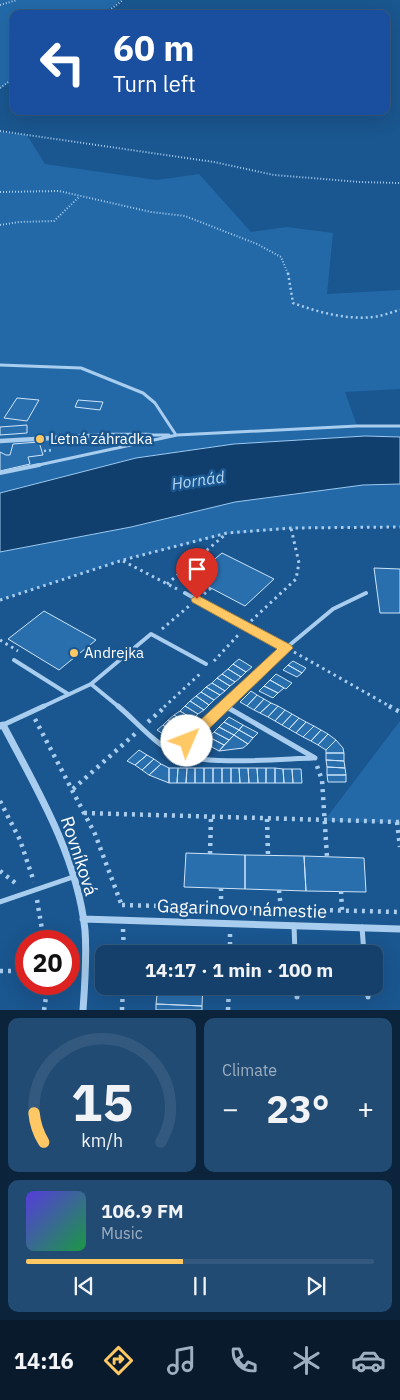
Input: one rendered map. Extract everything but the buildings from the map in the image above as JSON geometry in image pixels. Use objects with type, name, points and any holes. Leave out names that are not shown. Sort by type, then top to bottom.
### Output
[{"type":"street","points":[[0,441],[107,435],[148,435]]},
{"type":"street","name":"Rovníková","points":[[2,725],[61,839],[73,878],[83,919],[86,964],[83,1010]]},
{"type":"street","name":"Gagarinovo námestie","points":[[83,919],[400,929]]},
{"type":"lane","points":[[0,365],[81,368],[143,393],[155,403],[177,435]]},
{"type":"lane","points":[[148,435],[357,426],[400,426]]},
{"type":"lane","points":[[0,473],[177,435]]},
{"type":"lane","points":[[174,753],[286,648],[335,606],[351,597],[366,592]]},
{"type":"lane","points":[[185,593],[286,648]]},
{"type":"lane","points":[[2,725],[32,713],[91,684],[151,634],[206,664]]},
{"type":"lane","points":[[14,660],[68,694]]},
{"type":"lane","points":[[91,684],[133,718],[156,740],[174,753],[204,760],[315,758]]},
{"type":"lane","points":[[224,705],[315,758]]},
{"type":"lane","points":[[0,902],[73,878]]},
{"type":"lane","points":[[294,925],[295,945]]},
{"type":"lane","points":[[362,927],[363,945]]},
{"type":"path","points":[[0,6],[17,0]]},
{"type":"path","points":[[109,10],[123,0]]},
{"type":"path","points":[[0,131],[214,162],[274,175],[360,182],[400,182]]},
{"type":"path","points":[[0,192],[59,191],[151,212],[185,216],[257,244],[281,257],[288,273],[293,303],[317,312],[371,318],[400,310]]},
{"type":"path","points":[[0,225],[19,222],[54,221],[79,196]]},
{"type":"path","points":[[41,442],[45,456]]},
{"type":"path","points":[[0,600],[123,560],[227,533],[291,528],[400,527]]},
{"type":"path","points":[[167,584],[227,533]]},
{"type":"path","points":[[123,560],[185,593]]},
{"type":"path","points":[[154,636],[211,588]]},
{"type":"path","points":[[0,640],[23,654]]},
{"type":"path","points":[[286,648],[400,712]]},
{"type":"path","points":[[32,713],[106,859],[122,905],[124,945]]},
{"type":"path","points":[[315,758],[322,780],[327,857]]},
{"type":"path","points":[[0,802],[16,830],[30,862],[42,930]]},
{"type":"path","points":[[84,813],[399,822],[400,847]]},
{"type":"path","points":[[210,854],[211,818]]},
{"type":"path","points":[[267,819],[268,855]]},
{"type":"path","points":[[0,871],[23,889],[35,890]]},
{"type":"path","points":[[221,888],[221,908]]},
{"type":"path","points":[[280,890],[281,909]]},
{"type":"path","points":[[340,891],[342,910]]},
{"type":"path","points":[[122,905],[400,912]]},
{"type":"path","points":[[0,971],[15,972]]},
{"type":"path","points":[[44,1010],[46,995]]},
{"type":"path","points":[[122,1010],[123,995]]},
{"type":"path","points":[[228,1010],[229,995]]},
{"type":"shaded area","points":[[0,0],[121,0],[107,10],[10,10],[10,82],[0,89]]},
{"type":"shaded area","points":[[0,132],[27,135],[45,164],[157,180],[199,174],[251,232],[287,227],[333,233],[327,294],[400,290],[400,389],[345,392],[357,426],[400,426],[400,437],[365,436],[234,444],[136,458],[0,493]]},
{"type":"shaded area","points":[[400,484],[400,527],[291,529],[228,534],[123,560],[0,600],[0,552],[131,527],[235,502],[363,485]]},
{"type":"shaded area","points":[[400,721],[400,823],[324,821]]},
{"type":"water","name":"Hornád","points":[[365,436],[400,437],[400,484],[363,485],[235,502],[131,527],[0,552],[0,493],[136,458],[234,444]]},
{"type":"place","name":"Letná záhradka","points":[[40,439]]},
{"type":"place","name":"Andrejka","points":[[74,653]]},
{"type":"route","points":[[187,741],[286,648],[197,599]]}]
